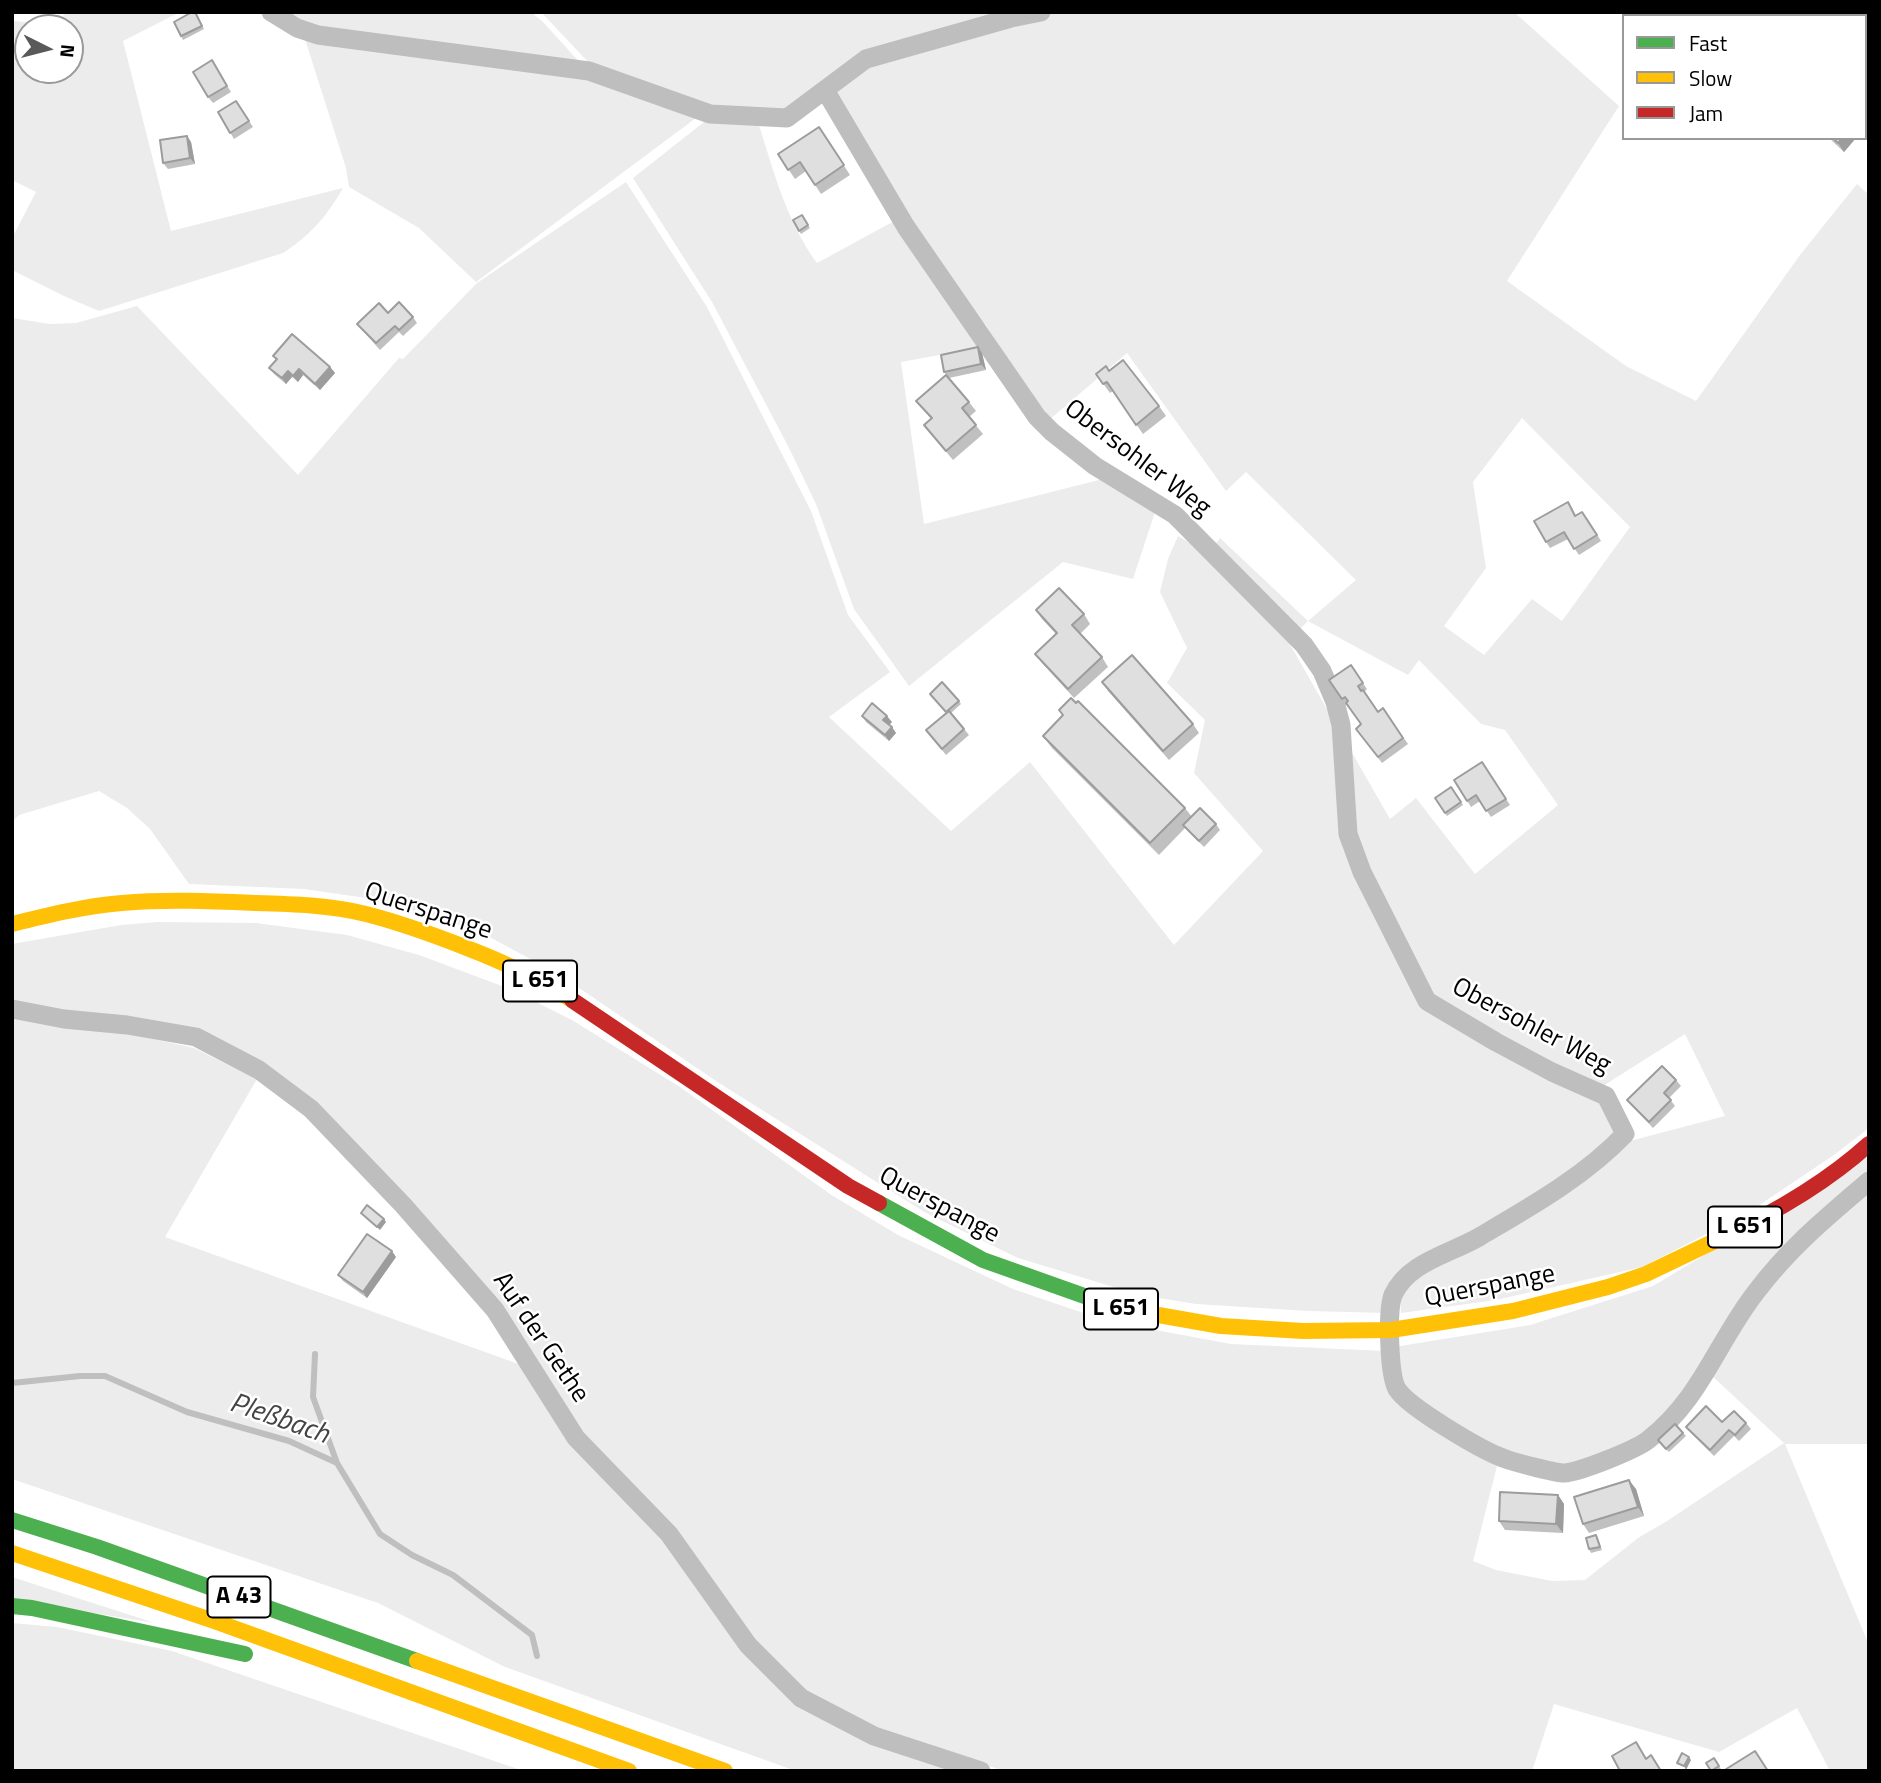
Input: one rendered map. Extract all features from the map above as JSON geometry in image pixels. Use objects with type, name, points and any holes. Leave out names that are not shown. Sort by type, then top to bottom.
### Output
[{"type":"main road","name":"Querspange","points":[[12,924],[57,913],[121,903],[184,900],[306,905],[365,914],[413,927],[477,951],[552,987],[848,1186],[983,1260],[1121,1309],[1221,1326],[1303,1331],[1391,1330],[1513,1311],[1608,1287],[1646,1274],[1751,1224],[1846,1165],[1869,1144]]},
{"type":"main road","name":"A 43","points":[[12,1520],[97,1547],[725,1771]]},
{"type":"main road","name":"A 43","points":[[12,1553],[217,1622],[629,1771]]},
{"type":"main road","points":[[12,1606],[256,1656]]},
{"type":"main road","points":[[282,1663],[429,1699]]},
{"type":"street","points":[[271,12],[297,29],[318,36],[589,71],[710,114],[787,118],[866,59],[1041,12]]},
{"type":"street","name":"Obersohler Weg","points":[[825,90],[906,227],[1037,416],[1052,432],[1094,466],[1175,515],[1304,645],[1322,671],[1342,726],[1348,834],[1362,872],[1427,1001],[1552,1072],[1606,1096],[1617,1115],[1625,1134],[1593,1166],[1476,1239],[1431,1259],[1401,1282],[1392,1297],[1390,1315],[1392,1379],[1399,1392],[1420,1411],[1502,1458],[1564,1473],[1616,1457],[1647,1441],[1688,1401],[1754,1293],[1799,1241],[1869,1181]]},
{"type":"street","name":"Auf der Gethe","points":[[12,1009],[196,1038],[259,1070],[311,1110],[403,1205],[495,1310],[576,1438],[669,1534],[748,1645],[801,1698],[874,1736],[981,1771]]},
{"type":"shaded area","points":[[68,12],[180,12],[123,41],[171,231],[343,188],[317,225],[283,253],[99,311],[12,270],[12,238],[36,192],[12,180],[12,21],[14,84],[84,84],[84,14],[65,14]]},
{"type":"shaded area","points":[[280,12],[531,12],[583,66],[312,28]]},
{"type":"shaded area","points":[[541,12],[1514,12],[1619,106],[1507,281],[1626,366],[1696,401],[1800,255],[1857,184],[1869,195],[1869,1128],[1749,1212],[1642,1267],[1496,1300],[1401,1313],[1400,1296],[1406,1285],[1626,1142],[1725,1116],[1685,1034],[1600,1088],[1622,1135],[1558,1183],[1426,1255],[1385,1313],[1196,1304],[1140,1295],[1018,1258],[926,1213],[719,1083],[560,975],[482,933],[380,900],[304,889],[189,884],[150,829],[127,808],[99,791],[19,815],[12,822],[12,318],[50,324],[76,323],[137,306],[298,475],[399,358],[403,359],[477,283],[626,182],[707,307],[811,511],[848,615],[890,672],[829,717],[951,831],[1030,762],[1174,945],[1263,851],[1194,773],[1205,720],[1167,683],[1187,648],[1160,592],[1168,559],[1178,536],[1209,554],[1220,538],[1308,621],[1356,580],[1246,472],[1226,491],[1127,353],[1048,421],[985,324],[972,320],[828,90],[863,55],[783,116],[714,110],[590,64]],"holes":[[[1522,418],[1630,527],[1562,621],[1532,599],[1484,655],[1444,626],[1486,568],[1473,482]],[[1308,621],[1408,675],[1419,660],[1481,724],[1505,730],[1558,805],[1475,874],[1416,798],[1390,819],[1288,641]]]},
{"type":"shaded area","points":[[304,36],[588,76],[700,115],[476,282],[419,228],[349,187],[346,168]]},
{"type":"shaded area","points":[[709,118],[758,122],[789,213],[817,263],[898,219],[983,347],[901,362],[924,524],[1107,478],[1156,509],[1133,579],[1063,562],[909,686],[854,609],[816,504],[788,446],[712,302],[633,178]]},
{"type":"shaded area","points":[[158,922],[256,923],[347,935],[419,955],[510,989],[572,1020],[680,1087],[830,1194],[898,1235],[1013,1289],[1107,1321],[1231,1344],[1386,1351],[1385,1379],[1498,1462],[1473,1561],[1496,1570],[1552,1581],[1585,1580],[1638,1538],[1784,1443],[1710,1374],[1757,1295],[1869,1188],[1869,1444],[1785,1444],[1869,1645],[1869,1771],[1830,1771],[1797,1708],[1719,1752],[1554,1704],[1532,1771],[1004,1771],[876,1728],[805,1693],[752,1642],[580,1435],[498,1306],[314,1107],[199,1034],[12,1002],[12,944],[121,925]]},
{"type":"shaded area","points":[[12,1017],[127,1033],[194,1048],[257,1079],[165,1237],[524,1366],[799,1705],[971,1771],[796,1771],[505,1667],[378,1603],[12,1479]]},
{"type":"shaded area","points":[[1869,1156],[1869,1174],[1793,1239],[1685,1397],[1646,1436],[1562,1469],[1504,1452],[1426,1406],[1395,1377],[1394,1347],[1530,1325],[1653,1286]]},
{"type":"shaded area","points":[[12,1577],[155,1623],[12,1600]]},
{"type":"shaded area","points":[[12,1623],[57,1627],[172,1651],[524,1771],[12,1771]]},
{"type":"building","points":[[195,12],[202,26],[181,36],[174,22]]},
{"type":"building","points":[[1704,12],[1727,12],[1726,14]]},
{"type":"building","points":[[1727,12],[1762,14],[1729,14]]},
{"type":"building","points":[[212,60],[227,86],[208,97],[193,72]]},
{"type":"building","points":[[236,101],[249,121],[230,133],[218,112]]},
{"type":"building","points":[[819,127],[844,165],[815,185],[800,162],[788,170],[778,154]]},
{"type":"building","points":[[187,136],[190,158],[163,163],[160,140]]},
{"type":"building","points":[[802,215],[808,225],[799,231],[793,220]]},
{"type":"building","points":[[399,302],[413,317],[399,330],[395,326],[376,343],[357,324],[379,303],[388,313]]},
{"type":"building","points":[[292,334],[330,367],[315,384],[299,369],[293,376],[288,371],[282,378],[269,368],[277,359],[273,356]]},
{"type":"building","points":[[978,347],[981,364],[944,372],[941,355]]},
{"type":"building","points":[[1123,360],[1159,406],[1136,425],[1107,382],[1103,384],[1096,374],[1106,366],[1109,371]]},
{"type":"building","points":[[946,375],[969,402],[962,408],[976,425],[946,451],[924,425],[932,418],[916,401]]},
{"type":"building","points":[[1568,502],[1575,516],[1582,512],[1597,535],[1574,549],[1564,532],[1546,542],[1534,521]]},
{"type":"building","points":[[1059,588],[1084,614],[1072,625],[1102,657],[1068,689],[1035,654],[1057,633],[1036,610]]},
{"type":"building","points":[[1132,655],[1193,724],[1163,751],[1102,682]]},
{"type":"building","points":[[1351,665],[1363,683],[1358,686],[1361,691],[1363,690],[1378,712],[1383,708],[1403,738],[1378,757],[1356,729],[1361,724],[1346,703],[1348,701],[1345,697],[1342,699],[1329,680]]},
{"type":"building","points":[[942,682],[959,701],[946,712],[930,694]]},
{"type":"building","points":[[1071,698],[1076,703],[1078,701],[1185,808],[1150,843],[1043,736],[1063,715],[1059,710]]},
{"type":"building","points":[[872,703],[887,716],[883,720],[892,727],[885,735],[862,716]]},
{"type":"building","points":[[949,711],[964,729],[942,749],[926,730]]},
{"type":"building","points":[[1482,762],[1506,799],[1486,811],[1476,795],[1467,801],[1454,780]]},
{"type":"building","points":[[1451,787],[1461,802],[1445,813],[1435,798]]},
{"type":"building","points":[[1200,808],[1216,824],[1199,841],[1183,825]]},
{"type":"building","points":[[1662,1066],[1676,1080],[1664,1093],[1671,1100],[1649,1122],[1627,1100]]},
{"type":"building","points":[[367,1205],[384,1219],[377,1227],[361,1213]]},
{"type":"building","points":[[367,1234],[392,1251],[363,1292],[338,1275]]},
{"type":"building","points":[[1706,1406],[1722,1422],[1734,1411],[1746,1423],[1735,1435],[1729,1430],[1710,1450],[1686,1427]]},
{"type":"building","points":[[1675,1424],[1683,1433],[1666,1449],[1658,1440]]},
{"type":"building","points":[[1629,1480],[1638,1507],[1583,1524],[1574,1497]]},
{"type":"building","points":[[1500,1492],[1558,1495],[1556,1524],[1499,1521]]},
{"type":"building","points":[[1596,1535],[1600,1547],[1589,1549],[1586,1538]]},
{"type":"building","points":[[1636,1742],[1646,1759],[1651,1755],[1661,1771],[1620,1771],[1612,1756]]},
{"type":"building","points":[[1755,1751],[1768,1771],[1723,1771]]},
{"type":"building","points":[[1682,1753],[1689,1757],[1684,1766],[1677,1763]]},
{"type":"building","points":[[1714,1758],[1719,1766],[1711,1771],[1706,1763]]},
{"type":"waterway","points":[[315,1354],[313,1397],[337,1463]]},
{"type":"waterway","name":"Pleßbach","points":[[12,1383],[105,1376],[187,1412],[289,1441],[337,1463],[380,1534],[412,1555],[453,1575],[532,1635],[537,1656]]},
{"type":"traffic: fast","points":[[879,1203],[983,1260],[1121,1309],[1147,1313]]},
{"type":"traffic: fast","points":[[12,1520],[97,1547],[417,1661]]},
{"type":"traffic: fast","points":[[12,1606],[245,1654]]},
{"type":"traffic: slow","points":[[12,924],[108,904],[139,902],[222,902],[339,909],[392,921],[467,948],[521,971],[572,1000]]},
{"type":"traffic: slow","points":[[1147,1313],[1221,1326],[1303,1331],[1391,1330],[1513,1311],[1608,1287],[1646,1274],[1719,1239]]},
{"type":"traffic: slow","points":[[12,1553],[217,1622],[629,1771]]},
{"type":"traffic: slow","points":[[417,1661],[725,1771]]},
{"type":"traffic: jam","points":[[572,1000],[848,1186],[879,1203]]},
{"type":"traffic: jam","points":[[1719,1239],[1798,1197],[1869,1144]]}]
